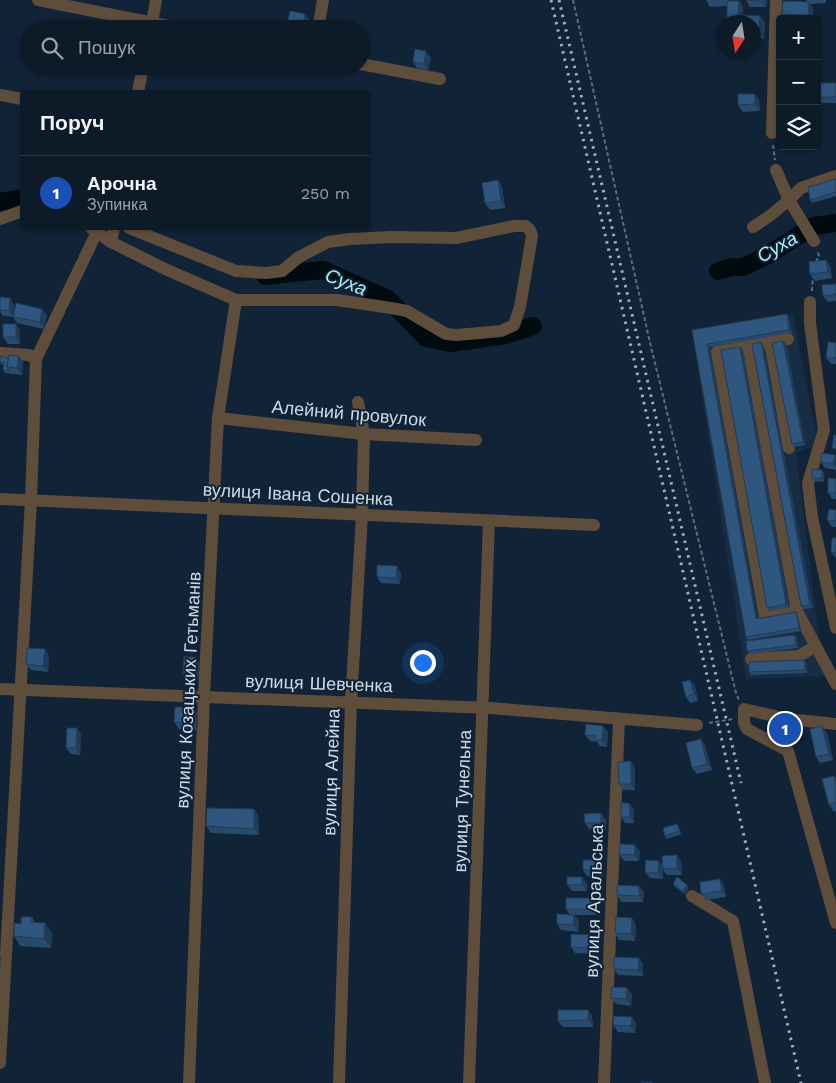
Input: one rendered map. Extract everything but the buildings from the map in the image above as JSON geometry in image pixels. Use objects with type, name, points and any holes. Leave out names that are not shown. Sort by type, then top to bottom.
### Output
[{"type":"street","points":[[38,0],[125,20]]},
{"type":"street","points":[[152,20],[156,0]]},
{"type":"street","points":[[320,20],[324,0]]},
{"type":"street","points":[[772,133],[776,0]]},
{"type":"street","points":[[370,66],[440,79]]},
{"type":"street","points":[[138,90],[141,75]]},
{"type":"street","points":[[0,95],[20,99]]},
{"type":"street","points":[[776,170],[789,200],[810,232]]},
{"type":"street","points":[[753,227],[770,216],[801,188],[836,176]]},
{"type":"street","points":[[0,219],[20,212]]},
{"type":"street","points":[[0,1062],[31,500],[36,359],[94,230],[113,235],[165,269],[236,300],[337,300],[391,308],[407,311],[446,334],[458,335],[501,331],[514,326],[520,307],[532,236],[526,226],[514,226],[456,238],[392,237],[328,242],[299,257],[282,271],[266,273],[236,271],[134,230]]},
{"type":"street","name":"вулиця Козацьких Гетьманів","points":[[189,1083],[204,696],[218,418],[236,300]]},
{"type":"street","points":[[810,302],[810,323],[824,430],[808,483],[812,517],[836,628]]},
{"type":"street","points":[[788,339],[716,352],[766,617],[797,611]]},
{"type":"street","points":[[770,342],[789,448]]},
{"type":"street","points":[[748,346],[797,611],[836,684]]},
{"type":"street","points":[[0,353],[29,355],[36,359]]},
{"type":"street","name":"вулиця Алейна","points":[[339,1083],[351,702],[362,515],[364,434],[358,402]]},
{"type":"street","name":"Алейний провулок","points":[[218,418],[364,434],[476,440]]},
{"type":"street","name":"вулиця Івана Сошенка","points":[[0,499],[594,525]]},
{"type":"street","name":"вулиця Тунельна","points":[[469,1083],[489,521]]},
{"type":"street","points":[[751,659],[799,656],[816,646]]},
{"type":"street","name":"вулиця Шевченка","points":[[0,689],[483,708],[697,726]]},
{"type":"street","points":[[836,724],[788,719],[744,710],[744,723],[747,729],[788,751],[836,923]]},
{"type":"street","name":"вулиця Аральська","points":[[604,1083],[618,720]]},
{"type":"street","points":[[692,896],[733,921],[765,1083]]},
{"type":"path","points":[[573,0],[680,470],[736,693],[744,710],[732,720],[697,726]]},
{"type":"path","points":[[772,133],[776,170]]},
{"type":"path","points":[[810,232],[819,256],[813,266]]},
{"type":"path","points":[[810,302],[813,276]]},
{"type":"shaded area","points":[[793,314],[818,445],[796,453],[824,676],[746,679],[692,331]]},
{"type":"waterway","name":"Суха","points":[[0,202],[20,198]]},
{"type":"waterway","name":"Суха","points":[[718,271],[731,267],[743,267],[766,256],[814,226],[836,223]]},
{"type":"waterway","name":"Суха","points":[[265,276],[323,270],[388,299],[426,338],[450,343],[507,335],[533,326]]},
{"type":"railway","points":[[551,0],[801,1083]]},
{"type":"railway","points":[[559,0],[741,783]]},
{"type":"place","name":"Арочна","points":[[785,729]]}]
